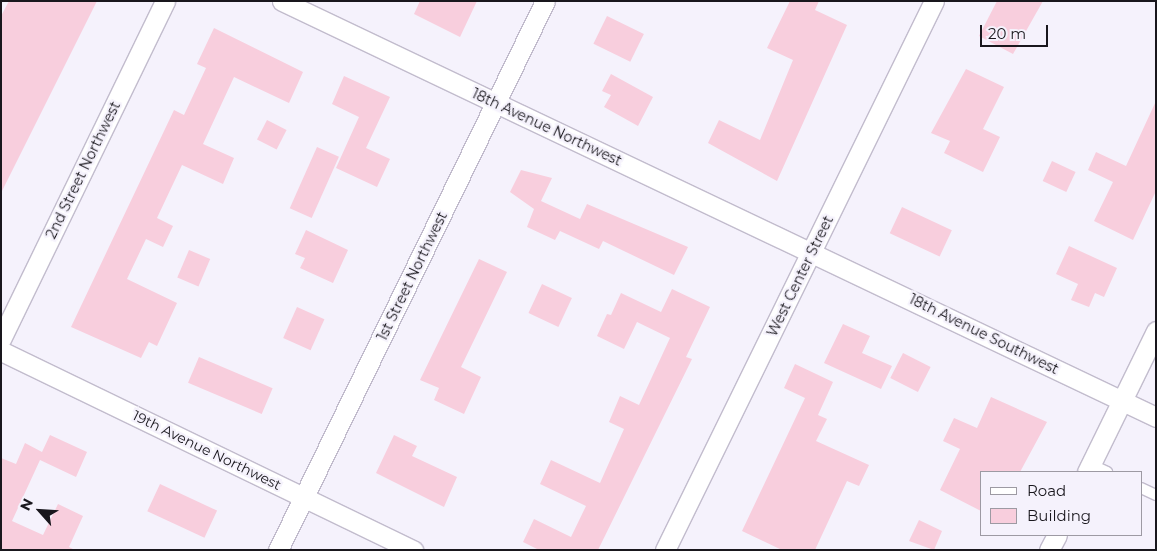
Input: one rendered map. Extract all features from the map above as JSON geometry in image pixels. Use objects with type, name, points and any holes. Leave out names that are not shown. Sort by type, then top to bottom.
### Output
[{"type":"street","name":"2nd Street Northwest","points":[[1,339],[165,1]]},
{"type":"street","name":"18th Avenue Northwest","points":[[282,1],[496,104],[812,251]]},
{"type":"street","name":"1st Street Northwest","points":[[278,550],[545,1]]},
{"type":"street","name":"West Center Street","points":[[665,550],[934,1]]},
{"type":"street","name":"18th Avenue Southwest","points":[[812,251],[1156,417]]},
{"type":"street","points":[[1095,470],[1122,401],[1156,331]]},
{"type":"street","name":"19th Avenue Northwest","points":[[1,350],[413,550]]},
{"type":"street","points":[[1049,550],[1056,536]]},
{"type":"lane","points":[[1142,488],[1156,495]]},
{"type":"building","points":[[9,1],[97,1],[1,193],[1,16]]},
{"type":"building","points":[[420,1],[477,1],[460,37],[414,14]]},
{"type":"building","points":[[790,1],[819,1],[815,10],[847,25],[777,181],[708,143],[719,120],[760,140],[793,60],[767,48]]},
{"type":"building","points":[[997,1],[1043,1],[1013,54],[979,36]]},
{"type":"building","points":[[607,16],[644,34],[630,62],[593,44]]},
{"type":"building","points":[[214,28],[303,72],[289,103],[234,77],[203,144],[234,158],[223,184],[182,165],[157,218],[173,226],[163,247],[146,239],[127,279],[177,303],[157,346],[149,342],[141,358],[71,327],[174,110],[184,115],[206,68],[197,64]]},
{"type":"building","points":[[966,69],[1004,87],[983,129],[1000,137],[983,172],[944,153],[950,141],[931,133]]},
{"type":"building","points":[[611,74],[653,97],[638,126],[604,107],[611,95],[602,91]]},
{"type":"building","points":[[344,76],[390,97],[366,148],[390,159],[377,187],[336,168],[359,117],[332,104]]},
{"type":"building","points":[[1156,101],[1156,191],[1133,240],[1094,221],[1113,182],[1088,170],[1096,152],[1126,166]]},
{"type":"building","points":[[267,120],[287,130],[277,150],[257,140]]},
{"type":"building","points":[[317,147],[339,157],[312,218],[290,208]]},
{"type":"building","points":[[1052,161],[1076,172],[1066,192],[1043,181]]},
{"type":"building","points":[[521,170],[552,178],[541,201],[580,219],[587,204],[688,247],[674,275],[603,241],[599,249],[560,231],[555,240],[527,227],[534,209],[510,192]]},
{"type":"building","points":[[902,207],[952,230],[940,257],[890,233]]},
{"type":"building","points":[[306,230],[348,250],[333,283],[300,268],[305,258],[295,254]]},
{"type":"building","points":[[1069,246],[1117,268],[1104,297],[1095,293],[1089,307],[1071,300],[1078,284],[1056,274]]},
{"type":"building","points":[[189,250],[210,259],[198,287],[177,278]]},
{"type":"building","points":[[479,259],[507,272],[461,367],[481,377],[464,414],[434,400],[439,388],[420,380]]},
{"type":"building","points":[[542,284],[572,298],[558,327],[528,313]]},
{"type":"building","points":[[672,289],[710,307],[686,357],[692,359],[598,550],[539,550],[523,542],[534,519],[571,537],[586,506],[540,484],[551,460],[600,483],[624,429],[609,422],[620,396],[639,405],[670,338],[637,322],[624,349],[597,336],[607,314],[611,315],[621,293],[661,312]]},
{"type":"building","points":[[297,307],[324,319],[311,350],[283,338]]},
{"type":"building","points":[[843,324],[870,336],[862,353],[892,366],[881,389],[824,363]]},
{"type":"building","points":[[903,353],[931,367],[918,392],[890,378]]},
{"type":"building","points":[[199,357],[273,388],[262,414],[188,383]]},
{"type":"building","points":[[795,364],[833,382],[818,415],[827,419],[816,441],[869,465],[859,486],[847,481],[815,550],[782,550],[742,531],[805,398],[784,388]]},
{"type":"building","points":[[991,397],[1047,422],[1021,471],[980,471],[980,510],[940,490],[960,449],[943,441],[954,418],[977,428]]},
{"type":"building","points":[[50,435],[87,452],[76,477],[40,460],[12,521],[43,535],[58,504],[83,516],[69,547],[75,550],[1,550],[1,458],[16,464],[25,443],[42,452]]},
{"type":"building","points":[[394,435],[417,446],[412,456],[457,477],[444,507],[376,473]]},
{"type":"building","points":[[160,484],[217,511],[204,538],[147,511]]},
{"type":"building","points":[[919,520],[942,531],[934,550],[909,541]]}]
